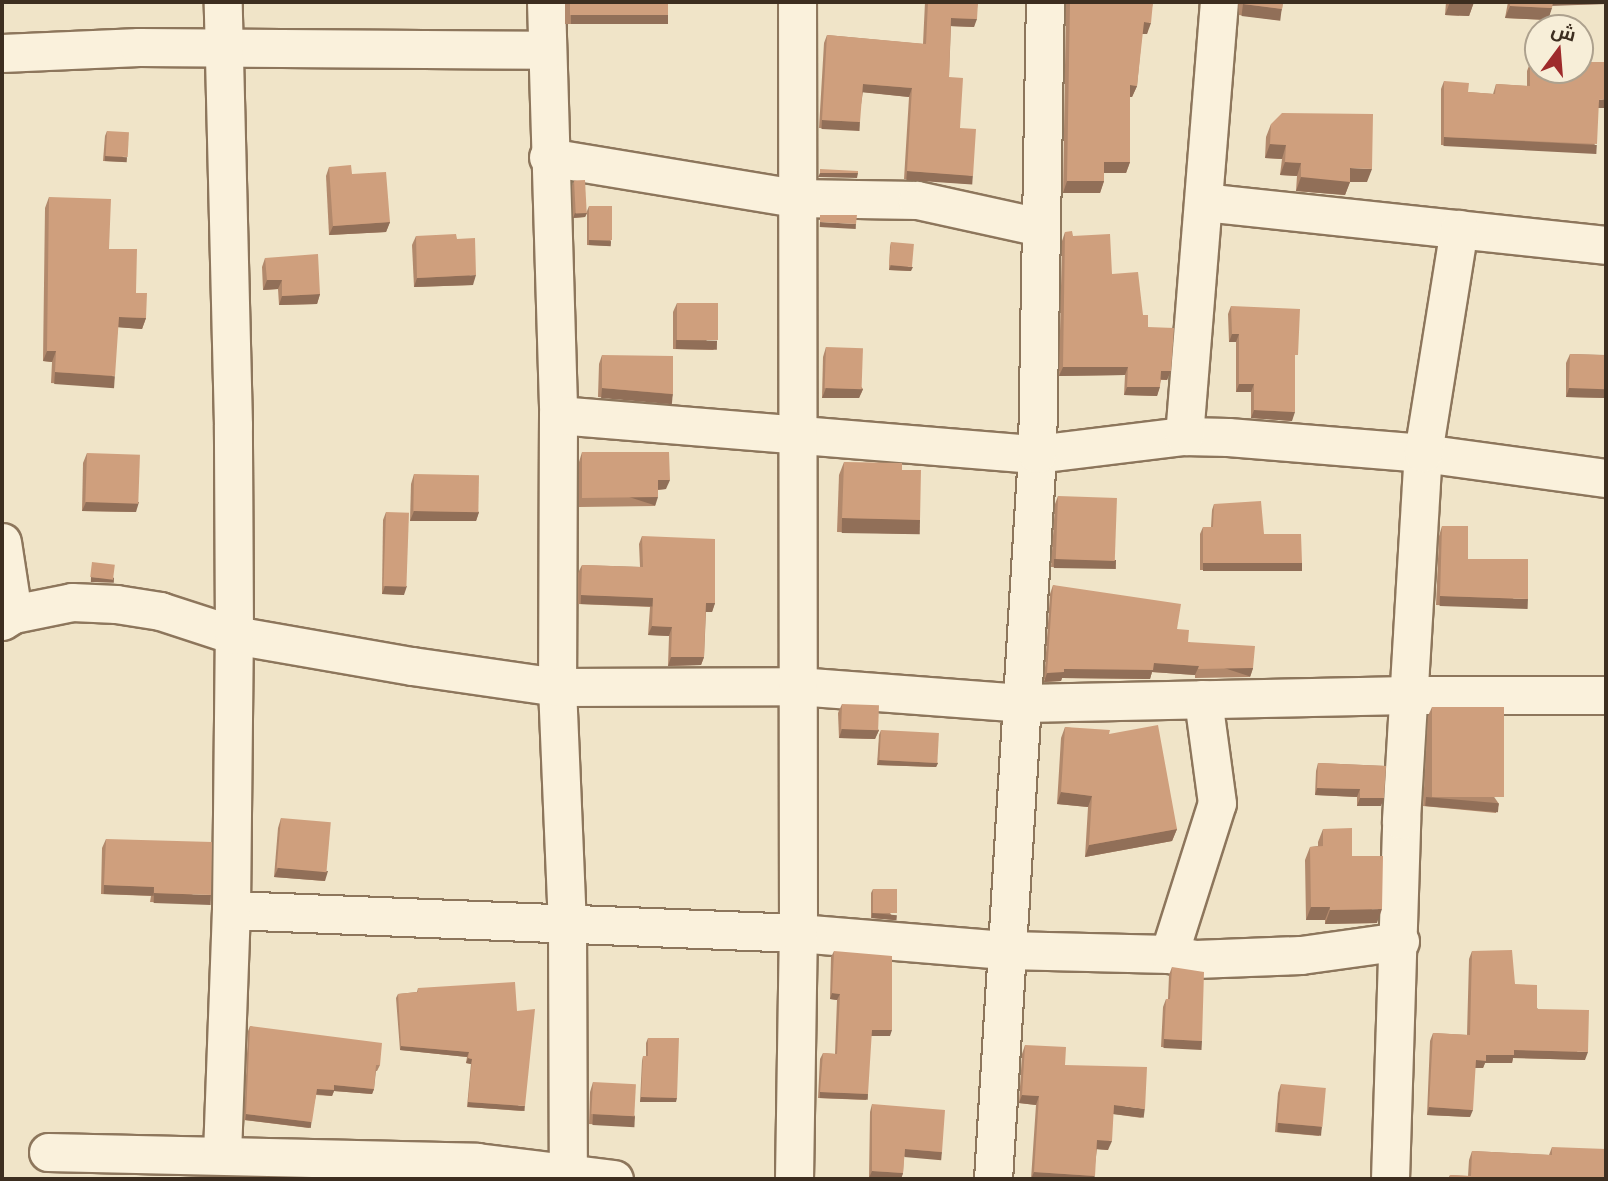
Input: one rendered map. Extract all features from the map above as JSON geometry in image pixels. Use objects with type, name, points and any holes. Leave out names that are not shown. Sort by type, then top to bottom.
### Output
[{"type":"street","points":[[222,1154],[231,910],[234,635],[233,425],[222,50],[223,2]]},
{"type":"street","points":[[546,2],[548,157],[558,415],[557,687],[566,924],[568,1175]]},
{"type":"street","points":[[794,1179],[798,933],[797,2]]},
{"type":"street","points":[[993,1179],[1037,454],[1045,2]]},
{"type":"street","points":[[1184,436],[1219,2]]},
{"type":"street","points":[[2,53],[139,47],[222,50],[546,50]]},
{"type":"street","points":[[548,157],[797,198],[917,200],[1040,227]]},
{"type":"street","points":[[1204,202],[1606,245]]},
{"type":"street","points":[[1390,1179],[1408,695],[1423,453],[1459,229]]},
{"type":"street","points":[[558,415],[1037,454],[1184,436],[1423,453],[1606,478]]},
{"type":"street","points":[[2,542],[8,618],[72,602],[116,604],[160,611],[234,635],[425,668],[557,687],[797,686],[1021,703],[1408,695],[1606,695]]},
{"type":"street","points":[[1169,954],[1217,803],[1203,699]]},
{"type":"street","points":[[231,910],[798,933],[1007,950],[1169,954],[1195,959],[1301,954],[1400,941]]},
{"type":"street","points":[[48,1152],[477,1162],[614,1179]]},
{"type":"building","points":[[570,2],[668,2],[668,15],[570,15]]},
{"type":"building","points":[[928,2],[978,2],[977,19],[951,18],[949,77],[963,78],[960,128],[976,129],[973,176],[907,171],[912,88],[863,84],[860,122],[822,120],[827,35],[926,44]]},
{"type":"building","points":[[1070,2],[1153,2],[1151,23],[1144,22],[1137,86],[1130,85],[1130,162],[1104,162],[1104,181],[1067,181]]},
{"type":"building","points":[[1243,2],[1283,2],[1282,9]]},
{"type":"building","points":[[1510,2],[1553,2],[1552,8],[1510,6]]},
{"type":"building","points":[[1594,62],[1606,62],[1606,99],[1599,100],[1597,144],[1444,137],[1444,81],[1469,83],[1468,92],[1495,94],[1496,84],[1594,84]]},
{"type":"building","points":[[1282,113],[1373,114],[1372,169],[1350,168],[1350,182],[1301,177],[1301,163],[1285,162],[1286,145],[1270,144],[1271,124]]},
{"type":"building","points":[[107,131],[129,132],[128,157],[106,156]]},
{"type":"building","points":[[351,165],[352,174],[386,172],[390,222],[333,226],[329,167]]},
{"type":"building","points":[[820,169],[858,171],[858,173],[820,173]]},
{"type":"building","points":[[585,180],[587,213],[576,214],[574,181]]},
{"type":"building","points":[[49,197],[111,199],[109,249],[137,249],[136,293],[147,293],[146,318],[119,317],[115,376],[55,372],[56,351],[47,351]]},
{"type":"building","points":[[589,206],[612,206],[612,240],[589,240]]},
{"type":"building","points":[[820,215],[857,215],[856,224],[820,222]]},
{"type":"building","points":[[1072,231],[1073,236],[1110,234],[1112,274],[1138,272],[1143,315],[1148,315],[1148,327],[1174,328],[1171,371],[1161,371],[1160,387],[1127,387],[1128,367],[1063,367],[1065,232]]},
{"type":"building","points":[[456,234],[457,239],[475,238],[476,275],[417,278],[416,236]]},
{"type":"building","points":[[891,242],[914,244],[912,267],[889,265]]},
{"type":"building","points":[[318,254],[320,294],[282,296],[282,280],[267,280],[265,258]]},
{"type":"building","points":[[677,303],[718,303],[718,340],[677,340]]},
{"type":"building","points":[[1231,306],[1300,309],[1298,355],[1295,355],[1295,412],[1254,410],[1254,384],[1239,384],[1239,334],[1232,334]]},
{"type":"building","points":[[826,347],[863,348],[862,389],[825,388]]},
{"type":"building","points":[[1570,354],[1606,355],[1605,389],[1569,388]]},
{"type":"building","points":[[602,355],[673,356],[673,394],[602,388]]},
{"type":"building","points":[[582,452],[669,452],[670,480],[658,480],[658,497],[582,498]]},
{"type":"building","points":[[87,453],[140,455],[138,504],[85,502]]},
{"type":"building","points":[[844,462],[902,463],[902,470],[921,470],[920,520],[842,518]]},
{"type":"building","points":[[414,474],[479,475],[478,512],[413,511]]},
{"type":"building","points":[[1058,496],[1117,498],[1115,561],[1056,559]]},
{"type":"building","points":[[1261,501],[1264,534],[1301,534],[1302,563],[1203,563],[1203,527],[1213,527],[1214,504]]},
{"type":"building","points":[[386,512],[409,513],[406,587],[383,586]]},
{"type":"building","points":[[1442,526],[1468,526],[1468,559],[1528,559],[1528,599],[1440,596]]},
{"type":"building","points":[[642,536],[715,539],[715,603],[706,603],[704,657],[671,657],[672,627],[652,626],[653,598],[581,595],[582,565],[643,567]]},
{"type":"building","points":[[92,562],[115,565],[113,580],[90,577]]},
{"type":"building","points":[[1053,585],[1181,604],[1177,629],[1189,630],[1188,642],[1255,646],[1253,668],[1198,669],[1199,666],[1154,663],[1153,670],[1064,669],[1064,672],[1047,673]]},
{"type":"building","points":[[842,704],[879,705],[878,730],[841,729]]},
{"type":"building","points":[[1432,707],[1504,707],[1504,797],[1432,797]]},
{"type":"building","points":[[1158,725],[1177,829],[1089,845],[1092,796],[1061,792],[1065,727],[1110,730],[1109,734]]},
{"type":"building","points":[[881,730],[939,733],[937,763],[879,760]]},
{"type":"building","points":[[1318,763],[1386,766],[1384,798],[1360,798],[1360,789],[1317,788]]},
{"type":"building","points":[[281,818],[331,822],[326,872],[277,868]]},
{"type":"building","points":[[1352,828],[1352,856],[1383,856],[1382,909],[1330,910],[1330,907],[1311,907],[1310,847],[1323,846],[1323,829]]},
{"type":"building","points":[[106,839],[212,842],[211,895],[154,893],[154,887],[104,885]]},
{"type":"building","points":[[873,889],[897,889],[897,913],[873,913]]},
{"type":"building","points":[[1512,950],[1515,984],[1537,985],[1537,1009],[1589,1010],[1588,1052],[1514,1050],[1514,1055],[1486,1055],[1486,1061],[1476,1060],[1473,1110],[1429,1107],[1433,1033],[1470,1035],[1472,951]]},
{"type":"building","points":[[834,951],[892,956],[892,1030],[872,1030],[868,1094],[820,1092],[823,1053],[837,1054],[840,994],[832,993]]},
{"type":"building","points":[[1172,967],[1204,972],[1202,1041],[1164,1039],[1166,999],[1170,999]]},
{"type":"building","points":[[515,982],[517,1011],[535,1009],[525,1106],[468,1102],[472,1059],[468,1058],[469,1052],[401,1046],[398,994],[418,992],[418,988]]},
{"type":"building","points":[[250,1026],[382,1043],[380,1065],[376,1065],[374,1089],[334,1085],[334,1090],[317,1089],[312,1122],[246,1114]]},
{"type":"building","points":[[648,1038],[679,1038],[677,1098],[641,1097],[643,1056],[648,1056]]},
{"type":"building","points":[[1025,1045],[1066,1047],[1065,1065],[1147,1067],[1145,1109],[1114,1105],[1112,1141],[1097,1140],[1095,1176],[1034,1172],[1039,1096],[1022,1095]]},
{"type":"building","points":[[593,1082],[636,1084],[634,1116],[591,1114]]},
{"type":"building","points":[[1281,1084],[1326,1088],[1322,1127],[1278,1123]]},
{"type":"building","points":[[872,1104],[945,1110],[942,1152],[905,1149],[903,1173],[872,1171]]},
{"type":"building","points":[[1552,1147],[1606,1149],[1606,1179],[1450,1179],[1450,1175],[1471,1176],[1472,1151],[1552,1155]]}]
